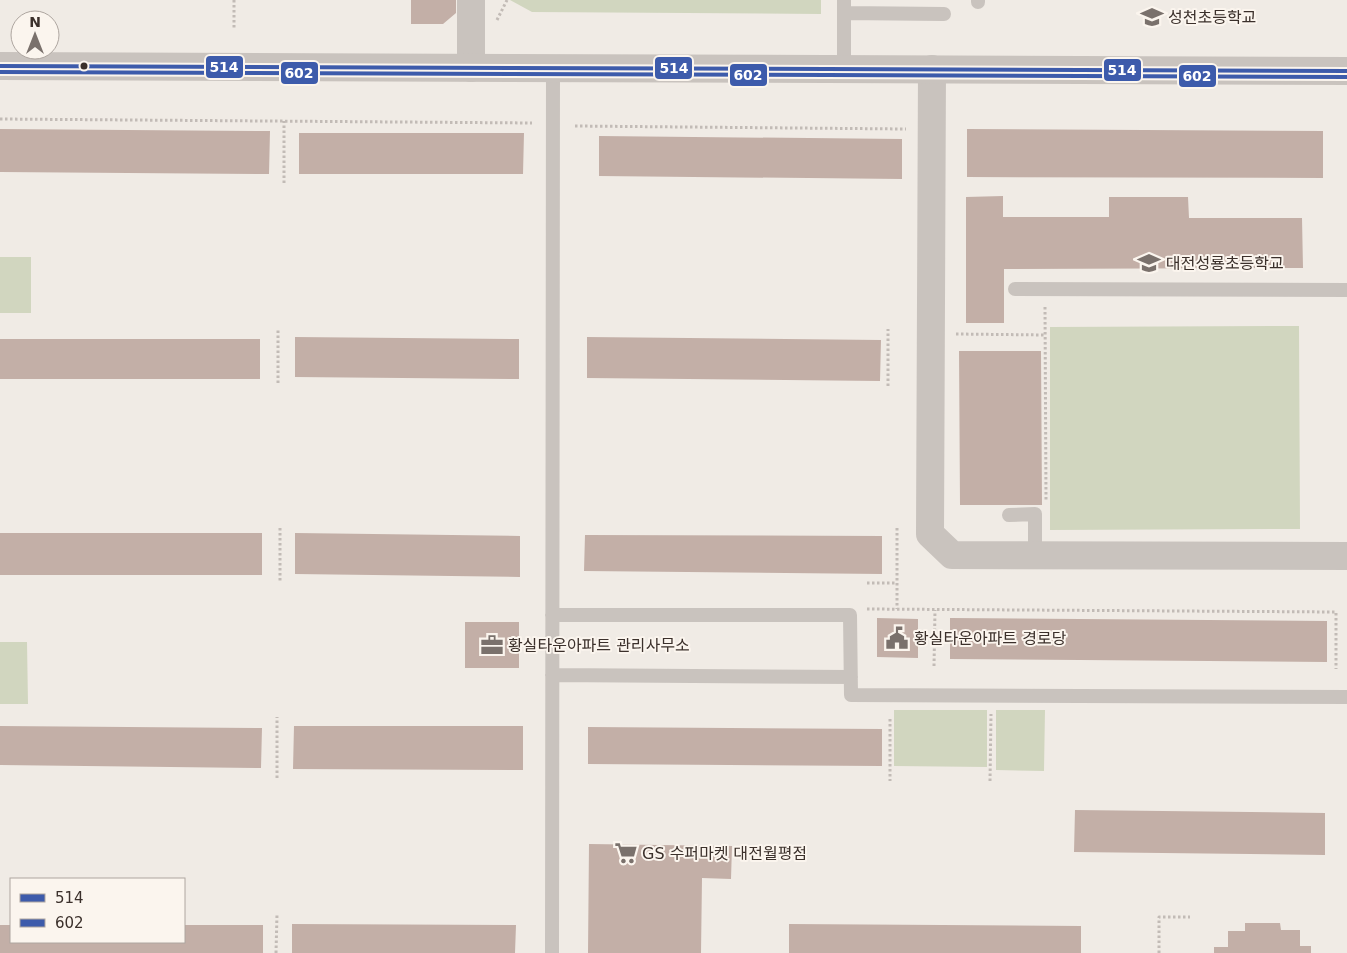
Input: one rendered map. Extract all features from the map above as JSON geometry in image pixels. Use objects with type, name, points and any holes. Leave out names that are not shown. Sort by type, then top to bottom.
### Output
[{"type":"street","points":[[472,0],[472,68]]},
{"type":"street","points":[[0,66],[1347,71]]},
{"type":"street","points":[[932,69],[930,534],[952,555],[1347,556]]},
{"type":"lane","points":[[844,69],[844,6],[944,14]]},
{"type":"lane","points":[[552,953],[553,68]]},
{"type":"lane","points":[[1015,289],[1347,290]]},
{"type":"lane","points":[[1009,515],[1036,514],[1036,555]]},
{"type":"lane","points":[[552,615],[850,615],[851,695],[1347,697]]},
{"type":"lane","points":[[552,675],[851,677]]},
{"type":"path","points":[[234,0],[234,28]]},
{"type":"path","points":[[496,22],[507,0]]},
{"type":"path","points":[[0,119],[532,123]]},
{"type":"path","points":[[284,121],[284,183]]},
{"type":"path","points":[[575,126],[913,129]]},
{"type":"path","points":[[1036,514],[1046,504],[1044,290]]},
{"type":"path","points":[[278,328],[278,383]]},
{"type":"path","points":[[888,329],[888,386]]},
{"type":"path","points":[[953,334],[1045,335]]},
{"type":"path","points":[[280,528],[280,580]]},
{"type":"path","points":[[897,528],[897,609]]},
{"type":"path","points":[[867,582],[897,582]]},
{"type":"path","points":[[866,609],[1336,612],[1336,669]]},
{"type":"path","points":[[934,666],[935,610]]},
{"type":"path","points":[[990,781],[991,710]]},
{"type":"path","points":[[277,717],[277,778]]},
{"type":"path","points":[[890,719],[890,781]]},
{"type":"path","points":[[276,953],[277,914]]},
{"type":"path","points":[[1159,953],[1159,917],[1190,917]]},
{"type":"green space","points":[[510,0],[821,0],[821,14],[532,12]]},
{"type":"green space","points":[[0,257],[31,257],[31,313],[0,313]]},
{"type":"green space","points":[[1299,326],[1300,529],[1050,530],[1050,327]]},
{"type":"green space","points":[[0,642],[27,642],[28,704],[0,704]]},
{"type":"green space","points":[[894,710],[987,710],[987,767],[894,766]]},
{"type":"green space","points":[[996,710],[1045,710],[1044,771],[996,770]]},
{"type":"building","points":[[411,0],[456,0],[456,13],[443,24],[411,24]]},
{"type":"building","points":[[0,129],[270,131],[269,174],[0,172]]},
{"type":"building","points":[[967,129],[1323,131],[1323,178],[967,177]]},
{"type":"building","points":[[299,133],[524,133],[523,174],[299,174]]},
{"type":"building","points":[[599,136],[902,139],[902,179],[599,176]]},
{"type":"building","points":[[1003,196],[1003,217],[1109,217],[1109,197],[1188,197],[1189,218],[1302,218],[1303,268],[1004,269],[1004,323],[966,323],[966,197]]},
{"type":"building","points":[[295,337],[519,339],[519,379],[295,377]]},
{"type":"building","points":[[587,337],[881,340],[880,381],[587,378]]},
{"type":"building","points":[[0,339],[260,339],[260,379],[0,379]]},
{"type":"building","points":[[959,351],[1041,351],[1042,505],[960,505]]},
{"type":"building","points":[[0,533],[262,533],[262,575],[0,575]]},
{"type":"building","points":[[295,533],[520,536],[520,577],[295,574]]},
{"type":"building","points":[[585,535],[882,536],[882,574],[584,571]]},
{"type":"building","name":"황실타운아파트 경로당","points":[[877,618],[918,619],[918,658],[877,657]]},
{"type":"building","points":[[950,618],[1327,621],[1327,662],[950,659]]},
{"type":"building","name":"황실타운아파트 관리사무소","points":[[465,622],[519,622],[519,668],[465,668]]},
{"type":"building","points":[[0,726],[262,728],[261,768],[0,765]]},
{"type":"building","points":[[294,726],[523,726],[523,770],[293,769]]},
{"type":"building","points":[[588,727],[882,729],[882,766],[588,764]]},
{"type":"building","points":[[1075,810],[1325,813],[1325,855],[1074,852]]},
{"type":"building","points":[[589,844],[732,846],[731,879],[702,878],[701,953],[588,953]]},
{"type":"building","points":[[1245,923],[1280,923],[1281,930],[1300,930],[1300,946],[1311,946],[1311,953],[1214,953],[1214,947],[1228,947],[1228,931],[1245,931]]},
{"type":"building","points":[[292,924],[516,925],[515,953],[292,953]]},
{"type":"building","points":[[789,924],[1081,926],[1081,953],[789,953]]},
{"type":"building","points":[[0,925],[10,925],[10,943],[185,943],[185,925],[263,925],[263,953],[0,953]]},
{"type":"transit line","name":"514","points":[[0,66],[1347,71]]},
{"type":"transit line","name":"602","points":[[0,72],[1347,77]]},
{"type":"place","name":"성천초등학교","points":[[1152,17]]},
{"type":"place","name":"대전성룡초등학교","points":[[1149,263]]},
{"type":"place","name":"황실타운아파트 경로당","points":[[897,638]]},
{"type":"place","name":"황실타운아파트 관리사무소","points":[[492,645]]},
{"type":"place","name":"GS 수퍼마켓 대전월평점","points":[[626,853]]}]
